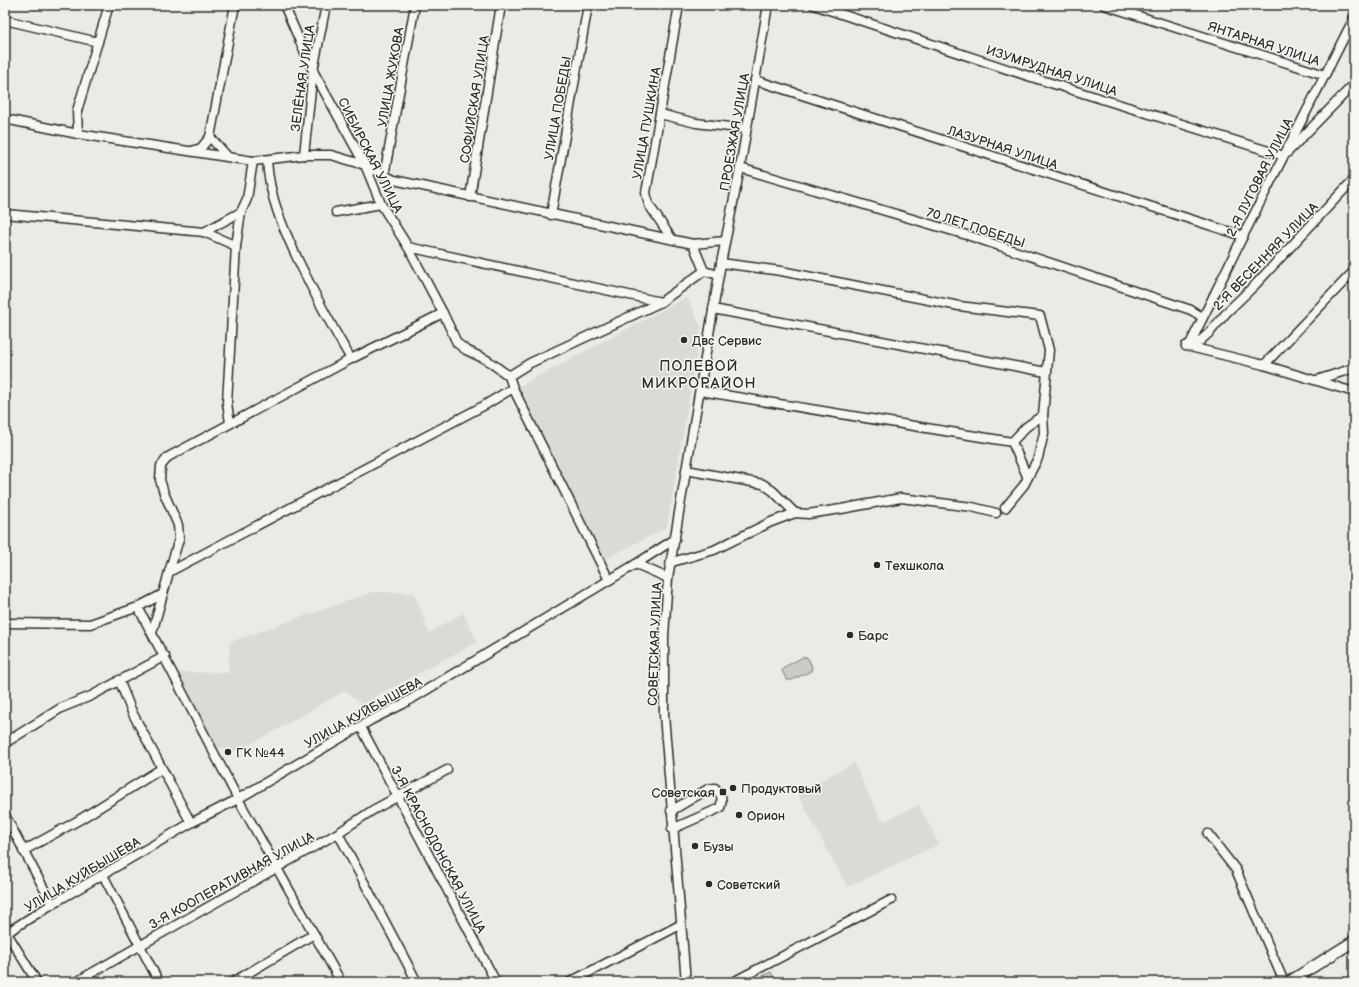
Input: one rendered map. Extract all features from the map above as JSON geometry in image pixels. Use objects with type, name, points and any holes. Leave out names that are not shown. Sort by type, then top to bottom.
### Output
[{"type":"main road","points":[[1289,982],[1354,941]]},
{"type":"street","points":[[78,134],[77,111],[109,5]]},
{"type":"street","points":[[191,151],[201,148],[210,137],[235,5]]},
{"type":"street","name":"СИБИРСКАЯ УЛИЦА","points":[[284,5],[313,71],[365,165],[381,204],[408,247],[457,343],[466,350],[487,360],[509,376]]},
{"type":"street","name":"ЗЕЛЁНАЯ УЛИЦА","points":[[304,155],[313,71],[326,5]]},
{"type":"street","name":"УЛИЦА ЖУКОВА","points":[[384,176],[415,5]]},
{"type":"street","name":"СОФИЙСКАЯ УЛИЦА","points":[[470,197],[501,5]]},
{"type":"street","name":"УЛИЦА ПОБЕДЫ","points":[[551,215],[588,5]]},
{"type":"street","name":"УЛИЦА ПУШКИНА","points":[[672,239],[649,204],[646,193],[679,5]]},
{"type":"street","name":"ПРОЕЗЖАЯ УЛИЦА","points":[[721,263],[740,168],[768,5]]},
{"type":"street","name":"ИЗУМРУДНАЯ УЛИЦА","points":[[814,5],[1025,75],[1284,156]]},
{"type":"street","name":"ЯНТАРНАЯ УЛИЦА","points":[[1104,5],[1325,75]]},
{"type":"street","name":"2-Я ЛУГОВАЯ УЛИЦА","points":[[1188,345],[1354,18]]},
{"type":"street","points":[[5,20],[98,42]]},
{"type":"street","name":"ЛАЗУРНАЯ УЛИЦА","points":[[755,80],[1243,236]]},
{"type":"street","points":[[1284,156],[1354,84]]},
{"type":"street","points":[[660,114],[696,124],[746,129]]},
{"type":"street","points":[[5,119],[78,134],[253,161],[304,155],[331,155],[365,165],[394,180],[551,215],[693,244],[726,241]]},
{"type":"street","points":[[210,137],[228,157]]},
{"type":"street","points":[[267,160],[270,189],[278,216],[320,306],[351,359]]},
{"type":"street","points":[[230,423],[227,403],[236,246],[241,212],[247,199],[253,161]]},
{"type":"street","name":"70 ЛЕТ ПОБЕДЫ","points":[[740,168],[970,236],[1184,308],[1202,317]]},
{"type":"street","name":"2-Я ВЕСЕННЯЯ УЛИЦА","points":[[1188,345],[1200,341],[1210,332],[1228,311],[1256,285],[1354,179]]},
{"type":"street","points":[[336,212],[381,204]]},
{"type":"street","points":[[204,232],[241,212]]},
{"type":"street","points":[[5,214],[204,232],[236,246]]},
{"type":"street","points":[[693,244],[704,271]]},
{"type":"street","points":[[408,247],[661,302]]},
{"type":"street","points":[[721,263],[780,271],[959,306],[1040,316],[1049,350],[1043,415],[1044,433],[1038,458],[1027,476],[1024,485],[1005,508]]},
{"type":"street","name":"СОВЕТСКАЯ УЛИЦА","points":[[686,982],[672,829],[664,715],[664,636],[668,578],[672,562],[721,263]]},
{"type":"street","points":[[704,271],[719,275]]},
{"type":"street","points":[[609,580],[513,388],[509,376],[530,363],[661,302],[704,271]]},
{"type":"street","points":[[1264,365],[1354,271]]},
{"type":"street","points":[[713,309],[1046,372]]},
{"type":"street","points":[[152,633],[179,539],[178,525],[160,480],[161,466],[168,457],[351,359],[443,313]]},
{"type":"street","points":[[1188,345],[1264,365],[1354,392]]},
{"type":"street","points":[[1314,380],[1326,378],[1354,368]]},
{"type":"street","points":[[169,572],[486,406],[513,388]]},
{"type":"street","points":[[700,391],[1012,442]]},
{"type":"street","points":[[1012,442],[1026,427],[1043,415]]},
{"type":"street","points":[[1012,442],[1027,476]]},
{"type":"street","points":[[686,470],[763,484],[773,491],[795,513]]},
{"type":"street","points":[[672,562],[714,550],[771,522],[795,513],[808,514],[901,498],[972,507],[996,513]]},
{"type":"street","name":"УЛИЦА КУЙБЫШЕВА","points":[[6,933],[52,904],[103,876],[191,823],[238,799],[470,665],[675,539]]},
{"type":"street","points":[[636,564],[668,578]]},
{"type":"street","points":[[5,623],[90,624],[138,606],[163,594]]},
{"type":"street","points":[[138,606],[238,799],[341,982]]},
{"type":"street","points":[[5,743],[61,708],[91,696],[165,656]]},
{"type":"street","points":[[119,680],[161,768],[191,823]]},
{"type":"street","name":"3-Я КРАСНОДОНСКАЯ УЛИЦА","points":[[361,727],[456,903],[496,982]]},
{"type":"street","points":[[23,851],[79,820],[161,768]]},
{"type":"street","name":"3-Я КООПЕРАТИВНАЯ УЛИЦА","points":[[76,982],[338,833],[397,796],[447,770]]},
{"type":"street","points":[[671,811],[708,789],[716,788],[721,794],[722,801],[720,808],[672,829]]},
{"type":"street","points":[[5,815],[52,904]]},
{"type":"street","points":[[338,833],[417,982]]},
{"type":"street","points":[[1208,834],[1236,870],[1284,982]]},
{"type":"street","points":[[103,876],[159,982]]},
{"type":"street","points":[[733,982],[891,900]]},
{"type":"street","points":[[570,982],[680,925]]},
{"type":"street","points":[[6,933],[37,982]]},
{"type":"street","points":[[233,982],[314,934]]},
{"type":"shaded area","points":[[687,297],[701,327],[667,527],[605,559],[516,388]]},
{"type":"shaded area","points":[[373,592],[414,593],[429,633],[463,613],[477,642],[362,704],[345,691],[237,752],[217,747],[178,672],[228,673],[230,642]]},
{"type":"shaded area","points":[[803,657],[808,658],[812,667],[811,671],[792,680],[787,680],[782,671],[784,667]]},
{"type":"shaded area","points":[[854,763],[880,818],[885,821],[919,805],[939,844],[847,887],[797,793]]},
{"type":"shaded area","points":[[771,972],[776,982],[750,982]]},
{"type":"place","name":"Двс Сервис","points":[[684,340]]},
{"type":"place","name":"Техшкола","points":[[877,565]]},
{"type":"place","name":"Барс","points":[[850,635]]},
{"type":"place","name":"ГК №44","points":[[228,752]]},
{"type":"place","name":"Продуктовый","points":[[733,788]]},
{"type":"place","name":"Советская","points":[[723,792]]},
{"type":"place","name":"Орион","points":[[739,815]]},
{"type":"place","name":"Бузы","points":[[695,846]]},
{"type":"place","name":"Советский","points":[[709,884]]},
{"type":"district","name":"ПОЛЕВОЙ МИКРОРАЙОН","points":[[699,374]]}]
